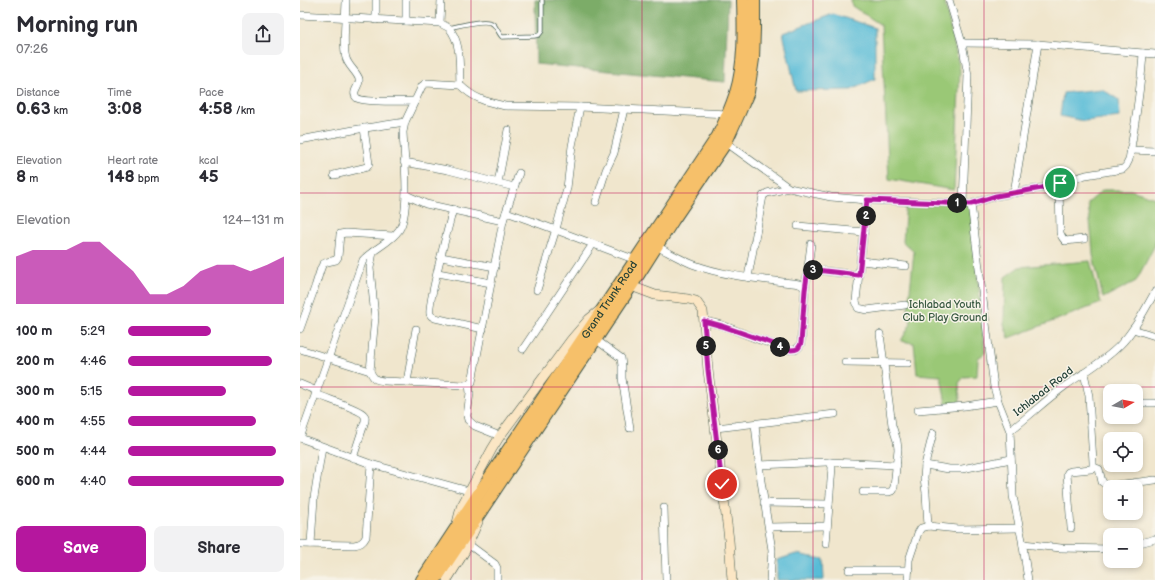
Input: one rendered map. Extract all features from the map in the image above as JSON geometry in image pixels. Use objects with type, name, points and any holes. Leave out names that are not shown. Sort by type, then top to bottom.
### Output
[{"type":"highway","name":"Grand Trunk Road","points":[[435,580],[631,286],[722,139],[728,114],[736,92],[740,70],[743,43],[743,0]]},
{"type":"highway","name":"Grand Trunk Road","points":[[422,580],[636,260],[739,114],[748,92],[753,59],[754,0]]},
{"type":"street","points":[[346,0],[345,54],[349,65],[359,80],[355,89],[357,98],[373,101],[415,100]]},
{"type":"street","points":[[376,0],[376,20]]},
{"type":"street","points":[[406,0],[406,21]]},
{"type":"street","points":[[440,23],[441,0]]},
{"type":"street","points":[[949,0],[962,43],[968,75],[967,204],[994,387],[1010,431]]},
{"type":"street","points":[[300,16],[440,23],[448,28],[456,39],[460,85]]},
{"type":"street","points":[[962,43],[1038,44],[1155,54]]},
{"type":"street","points":[[1014,193],[1038,44]]},
{"type":"street","points":[[722,139],[789,188],[831,197],[967,204],[996,196],[1042,188],[1086,175],[1123,169],[1129,160],[1141,81],[1143,53]]},
{"type":"street","points":[[469,491],[371,464],[300,438],[363,260],[367,255],[373,252],[399,230],[403,217],[406,195],[403,132],[405,122],[422,86],[426,83],[460,85],[468,93],[479,100],[506,106],[580,107],[728,114]]},
{"type":"street","points":[[537,290],[567,188],[572,146],[580,107]]},
{"type":"street","points":[[596,202],[606,170],[614,153],[624,109]]},
{"type":"street","points":[[300,140],[405,122]]},
{"type":"street","points":[[334,175],[367,167],[369,164],[364,128]]},
{"type":"street","points":[[498,183],[508,130]]},
{"type":"street","points":[[1130,150],[1155,150]]},
{"type":"street","points":[[404,162],[448,170],[514,187]]},
{"type":"street","points":[[373,252],[370,268],[375,317],[370,371],[373,376],[377,380],[464,385],[469,384],[472,382],[483,329],[503,220],[519,173]]},
{"type":"street","points":[[1060,183],[1060,233],[1065,241],[1084,239]]},
{"type":"street","points":[[748,277],[763,196],[767,193],[789,188]]},
{"type":"street","points":[[406,195],[426,204],[503,220]]},
{"type":"street","points":[[867,200],[856,301],[858,308],[867,310],[905,305]]},
{"type":"street","points":[[453,209],[432,294],[430,312],[431,316],[435,318],[483,329]]},
{"type":"street","points":[[506,212],[556,229],[636,260]]},
{"type":"street","points":[[798,226],[864,232]]},
{"type":"street","points":[[300,329],[323,264],[338,258],[340,234],[346,233],[393,236]]},
{"type":"street","points":[[523,349],[593,244]]},
{"type":"street","points":[[704,321],[791,350],[795,350],[801,343],[805,290],[811,244]]},
{"type":"street","points":[[656,246],[692,263],[734,275],[799,284],[803,286],[805,290]]},
{"type":"street","points":[[441,257],[494,267]]},
{"type":"street","points":[[861,261],[906,266]]},
{"type":"street","points":[[808,269],[859,275]]},
{"type":"street","points":[[438,273],[491,283]]},
{"type":"street","points":[[631,286],[654,295],[696,301],[703,311],[729,540],[732,580]]},
{"type":"street","name":"Ichlabad Road","points":[[1028,580],[1023,544],[1013,496],[1010,431],[1064,387],[1120,345],[1144,314],[1153,300],[1155,292]]},
{"type":"street","points":[[456,528],[461,507],[500,436],[571,340],[589,319],[605,307]]},
{"type":"street","points":[[407,382],[416,329]]},
{"type":"street","points":[[1133,329],[1155,336]]},
{"type":"street","points":[[863,492],[889,492],[892,491],[894,487],[898,449],[892,425],[880,334]]},
{"type":"street","points":[[595,339],[621,358],[622,378],[630,428]]},
{"type":"street","points":[[300,349],[370,371]]},
{"type":"street","points":[[845,362],[908,363]]},
{"type":"street","points":[[1084,373],[1089,396],[1093,466]]},
{"type":"street","points":[[300,384],[316,393],[363,414],[365,417],[365,422],[353,458]]},
{"type":"street","points":[[469,384],[470,393],[467,416],[468,420],[475,426],[500,436]]},
{"type":"street","points":[[918,410],[998,401]]},
{"type":"street","points":[[1143,403],[1155,403]]},
{"type":"street","points":[[716,428],[835,414]]},
{"type":"street","points":[[755,424],[759,465],[772,550],[770,580]]},
{"type":"street","points":[[928,526],[924,478],[925,465],[932,433]]},
{"type":"street","points":[[311,544],[314,498],[322,447]]},
{"type":"street","points":[[925,465],[949,469],[962,469],[1011,459]]},
{"type":"street","points":[[759,465],[830,462],[896,465]]},
{"type":"street","points":[[826,544],[832,467],[830,462]]},
{"type":"street","points":[[300,544],[354,545],[360,544],[364,541],[366,537],[371,464]]},
{"type":"street","points":[[1093,466],[1099,469],[1102,482],[1108,486],[1155,480]]},
{"type":"street","points":[[1071,528],[1067,474],[1071,471],[1087,470],[1093,466]]},
{"type":"street","points":[[764,502],[829,504]]},
{"type":"street","points":[[447,580],[476,528],[483,507]]},
{"type":"street","points":[[664,508],[666,580]]},
{"type":"street","points":[[769,527],[828,526]]},
{"type":"street","points":[[908,580],[909,560],[921,528],[928,526],[958,529],[1020,528]]},
{"type":"street","points":[[1143,542],[1155,539]]},
{"type":"street","points":[[468,544],[495,564],[497,568],[497,580]]},
{"type":"street","points":[[1023,544],[1061,548],[1103,549]]},
{"type":"street","points":[[849,570],[909,570]]},
{"type":"lane","points":[[448,28],[471,23],[490,22],[494,25],[502,37],[539,35],[542,31],[542,0]]},
{"type":"green space","points":[[535,0],[728,0],[725,82],[536,64]]},
{"type":"green space","points":[[851,0],[944,0],[960,70],[954,190],[889,179],[881,25],[852,6]]},
{"type":"green space","points":[[1103,190],[1131,190],[1155,198],[1155,245],[1136,281],[1103,298],[1093,255],[1088,203]]},
{"type":"green space","name":"Ichlabad Youth Club Play Ground","points":[[906,202],[971,204],[985,353],[978,358],[977,376],[964,377],[959,383],[960,402],[946,404],[941,376],[917,374],[914,343],[901,341],[911,323],[908,310],[914,252],[903,242]]},
{"type":"green space","points":[[1090,261],[1101,303],[1009,338],[1004,324],[1005,277],[1019,267]]},
{"type":"water","points":[[833,14],[875,28],[875,79],[851,90],[796,91],[783,33]]},
{"type":"water","points":[[1102,89],[1119,100],[1120,117],[1084,121],[1060,116],[1063,93]]},
{"type":"water","points":[[796,554],[823,559],[824,580],[777,580],[777,560]]},
{"type":"route","points":[[722,484],[708,370],[704,321],[791,350],[795,350],[801,343],[808,269],[859,275],[867,200],[971,204],[996,196],[1042,188],[1060,183]]}]
